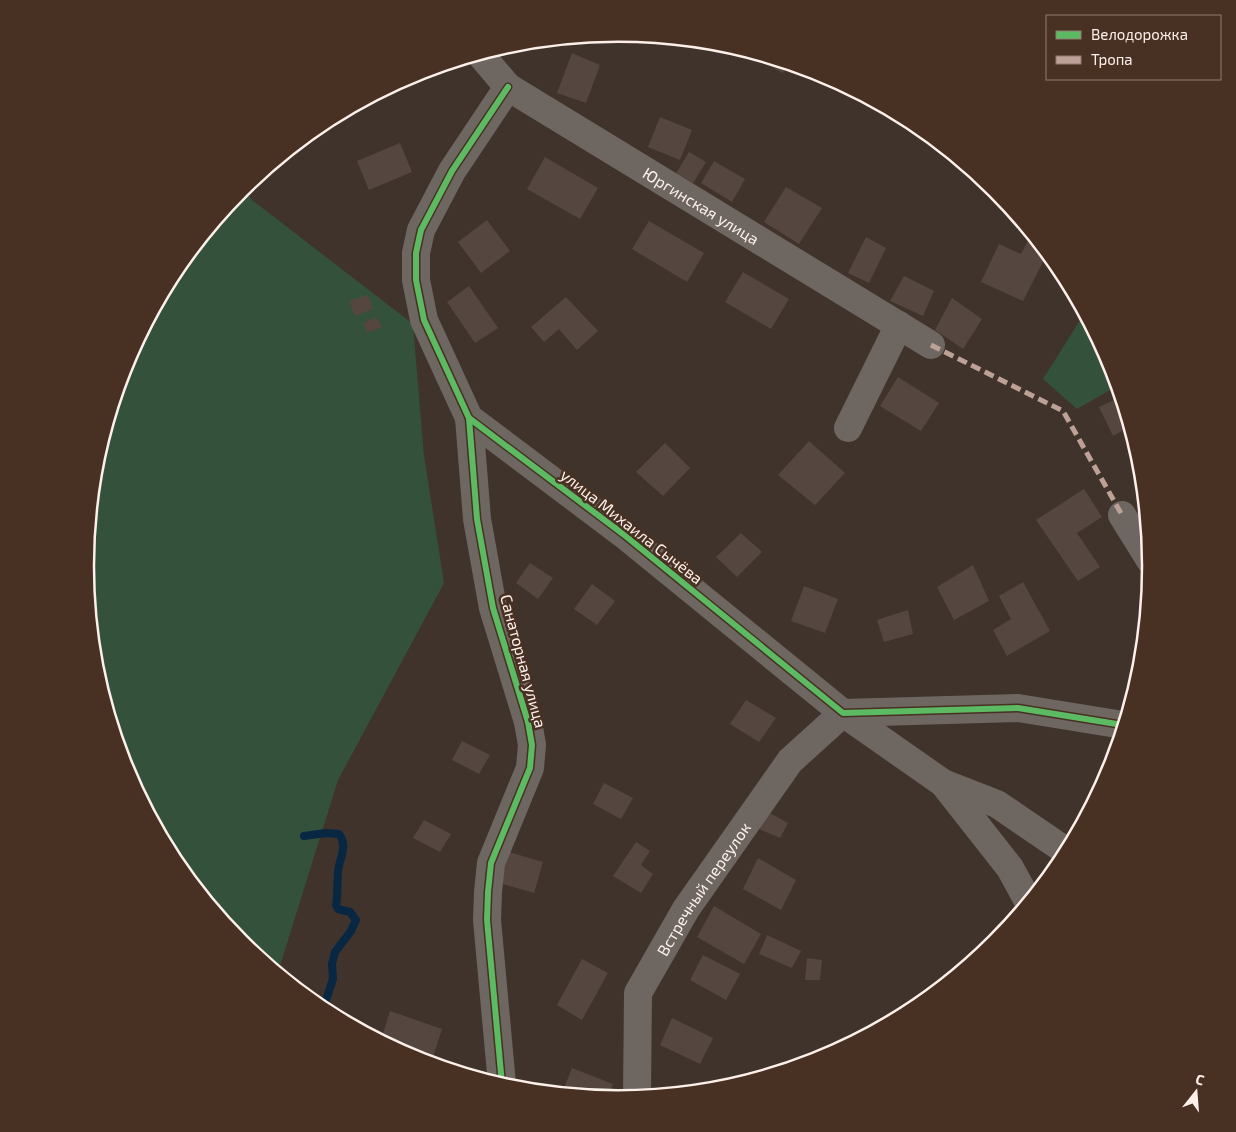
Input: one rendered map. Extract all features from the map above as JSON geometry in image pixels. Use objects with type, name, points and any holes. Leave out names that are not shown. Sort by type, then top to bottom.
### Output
[{"type":"street","name":"Юргинская улица","points":[[485,60],[508,87],[931,344]]},
{"type":"street","name":"улица Михаила Сычёва","points":[[508,87],[452,172],[421,230],[416,252],[416,280],[424,320],[469,418],[623,534],[843,713],[943,782]]},
{"type":"street","points":[[848,428],[899,325]]},
{"type":"street","name":"Санаторная улица","points":[[469,418],[477,519],[493,608],[528,722],[532,745],[530,768],[491,864],[488,892],[488,920],[501,1076]]},
{"type":"street","points":[[1122,515],[1141,545]]},
{"type":"street","points":[[843,713],[1018,708],[1117,725]]},
{"type":"street","name":"Встречный переулок","points":[[637,1089],[638,993],[686,909],[790,761],[843,713]]},
{"type":"street","points":[[943,782],[997,804],[1059,847]]},
{"type":"street","points":[[943,782],[1010,868],[1025,895]]},
{"type":"green space","points":[[249,195],[252,200],[413,324],[424,456],[444,583],[338,780],[280,966],[224,911],[203,885],[183,857],[148,798],[122,734],[112,701],[99,634],[94,566],[99,498],[112,431],[122,398],[148,334],[183,275],[224,221]]},
{"type":"green space","points":[[1080,320],[1088,334],[1111,390],[1077,409],[1043,379]]},
{"type":"building","points":[[572,53],[600,65],[586,103],[557,93]]},
{"type":"building","points":[[766,64],[785,70],[783,73]]},
{"type":"building","points":[[660,117],[692,130],[680,160],[648,147]]},
{"type":"building","points":[[400,143],[412,172],[369,190],[357,161]]},
{"type":"building","points":[[689,152],[706,162],[693,183],[676,173]]},
{"type":"building","points":[[545,157],[598,188],[580,219],[527,189]]},
{"type":"building","points":[[714,161],[745,179],[732,202],[701,183]]},
{"type":"building","points":[[786,187],[822,208],[799,244],[764,222]]},
{"type":"building","points":[[487,220],[510,251],[481,273],[458,242]]},
{"type":"building","points":[[649,221],[704,253],[687,282],[632,249]]},
{"type":"building","points":[[866,237],[886,248],[869,283],[848,273]]},
{"type":"building","points":[[1028,241],[1043,261],[1023,301],[981,282],[999,244],[1021,254]]},
{"type":"building","points":[[743,272],[789,299],[771,329],[725,302]]},
{"type":"building","points":[[904,276],[934,291],[923,316],[890,301]]},
{"type":"building","points":[[469,286],[498,328],[475,343],[447,302]]},
{"type":"building","points":[[368,295],[373,309],[355,316],[349,301]]},
{"type":"building","points":[[566,297],[598,331],[577,350],[559,329],[544,342],[531,327]]},
{"type":"building","points":[[952,298],[982,319],[963,349],[935,330]]},
{"type":"building","points":[[376,317],[382,327],[367,333],[363,323]]},
{"type":"building","points":[[898,377],[939,403],[921,431],[880,406]]},
{"type":"building","points":[[1114,400],[1124,430],[1113,436],[1099,407]]},
{"type":"building","points":[[809,441],[845,473],[815,505],[778,475]]},
{"type":"building","points":[[665,443],[690,468],[663,496],[636,472]]},
{"type":"building","points":[[1084,489],[1102,517],[1077,533],[1100,567],[1078,581],[1036,520]]},
{"type":"building","points":[[741,533],[762,552],[737,577],[716,557]]},
{"type":"building","points":[[530,563],[553,578],[538,599],[516,583]]},
{"type":"building","points":[[973,565],[989,601],[954,620],[937,587]]},
{"type":"building","points":[[1023,582],[1050,631],[1007,656],[993,630],[1011,619],[999,596]]},
{"type":"building","points":[[592,584],[615,601],[597,625],[574,609]]},
{"type":"building","points":[[804,586],[838,599],[825,633],[791,621]]},
{"type":"building","points":[[908,610],[913,634],[884,642],[877,620]]},
{"type":"building","points":[[746,700],[776,718],[759,742],[730,724]]},
{"type":"building","points":[[462,741],[490,755],[479,774],[452,760]]},
{"type":"building","points":[[604,783],[633,798],[621,819],[593,804]]},
{"type":"building","points":[[768,812],[788,823],[780,838],[759,829]]},
{"type":"building","points":[[424,820],[451,834],[440,852],[413,838]]},
{"type":"building","points":[[636,842],[650,851],[641,865],[653,874],[641,893],[613,876]]},
{"type":"building","points":[[505,851],[543,862],[534,893],[496,882]]},
{"type":"building","points":[[758,858],[796,880],[781,910],[743,889]]},
{"type":"building","points":[[714,906],[761,934],[744,964],[697,937]]},
{"type":"building","points":[[767,935],[801,951],[792,968],[759,954]]},
{"type":"building","points":[[703,955],[740,974],[726,1000],[690,980]]},
{"type":"building","points":[[807,958],[822,960],[820,980],[805,980]]},
{"type":"building","points":[[582,959],[608,973],[582,1020],[557,1005]]},
{"type":"building","points":[[390,1011],[442,1029],[433,1056],[383,1034]]},
{"type":"building","points":[[672,1018],[713,1038],[700,1064],[660,1045]]},
{"type":"building","points":[[572,1068],[613,1084],[611,1090],[565,1086]]},
{"type":"waterway","points":[[304,836],[326,833],[339,834],[342,839],[343,849],[338,868],[336,905],[338,909],[350,912],[356,920],[351,931],[335,952],[332,964],[333,979],[326,1000]]},
{"type":"marked path","points":[[931,345],[1063,411],[1122,515]]},
{"type":"cycle path","points":[[508,87],[452,171],[421,230],[416,253],[416,280],[424,320],[469,418],[623,534],[843,713],[1018,708],[1117,724]]},
{"type":"cycle path","points":[[469,418],[477,519],[493,608],[528,722],[532,745],[530,768],[491,863],[488,892],[487,920],[501,1076]]}]
